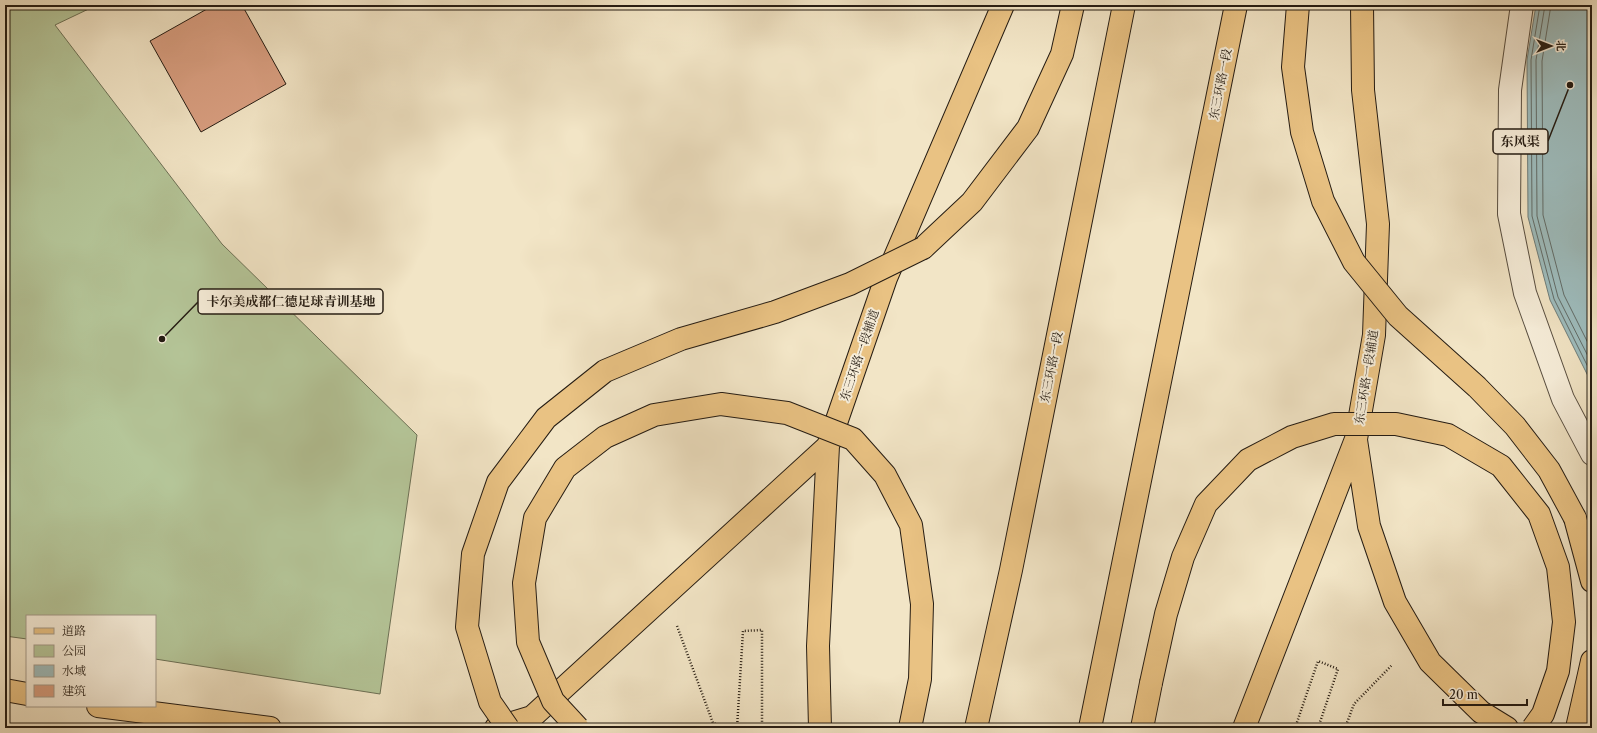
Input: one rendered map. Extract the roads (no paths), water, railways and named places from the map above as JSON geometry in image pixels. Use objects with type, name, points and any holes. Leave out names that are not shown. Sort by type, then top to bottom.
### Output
[{"type":"main road","name":"东三环路一段辅道","points":[[820,728],[818,646],[828,446],[886,278],[1004,5]]},
{"type":"main road","points":[[508,728],[490,702],[468,627],[473,554],[498,482],[546,418],[605,371],[681,339],[775,312],[850,284],[923,248],[972,202],[1028,128],[1062,54],[1073,5]]},
{"type":"main road","name":"东三环路一段","points":[[976,728],[1012,562],[1124,5]]},
{"type":"main road","name":"东三环路一段","points":[[1090,728],[1236,5]]},
{"type":"main road","points":[[1298,5],[1293,67],[1302,132],[1323,201],[1354,262],[1398,316],[1477,387],[1515,426],[1549,470],[1575,518],[1592,582]]},
{"type":"main road","name":"东三环路一段辅道","points":[[1244,728],[1356,440],[1374,335],[1378,224],[1363,90],[1362,5]]},
{"type":"main road","points":[[578,728],[553,701],[528,642],[524,583],[535,518],[565,468],[605,437],[654,415],[721,404],[787,413],[852,439],[885,475],[911,525],[922,604],[920,679],[910,728]]},
{"type":"main road","points":[[1142,728],[1166,614],[1183,557],[1206,504],[1248,460],[1292,437],[1334,424],[1396,424],[1448,435],[1501,466],[1539,514],[1558,567],[1564,622],[1558,670],[1543,714],[1533,728]]},
{"type":"main road","points":[[1356,440],[1369,526],[1395,602],[1430,662],[1481,712],[1507,728]]},
{"type":"main road","points":[[496,728],[532,717],[828,446]]},
{"type":"main road","points":[[1577,728],[1592,661]]},
{"type":"main road","points":[[5,690],[26,694]]},
{"type":"main road","points":[[106,707],[270,728]]},
{"type":"street","points":[[1522,5],[1510,90],[1509,214],[1525,293],[1563,399],[1592,454]]},
{"type":"water","points":[[1536,5],[1592,5],[1592,384],[1550,300],[1528,217],[1527,60]]},
{"type":"place","name":"东风渠","points":[[1570,85]]},
{"type":"place","name":"卡尔美成都仁德足球青训基地","points":[[162,339]]}]
